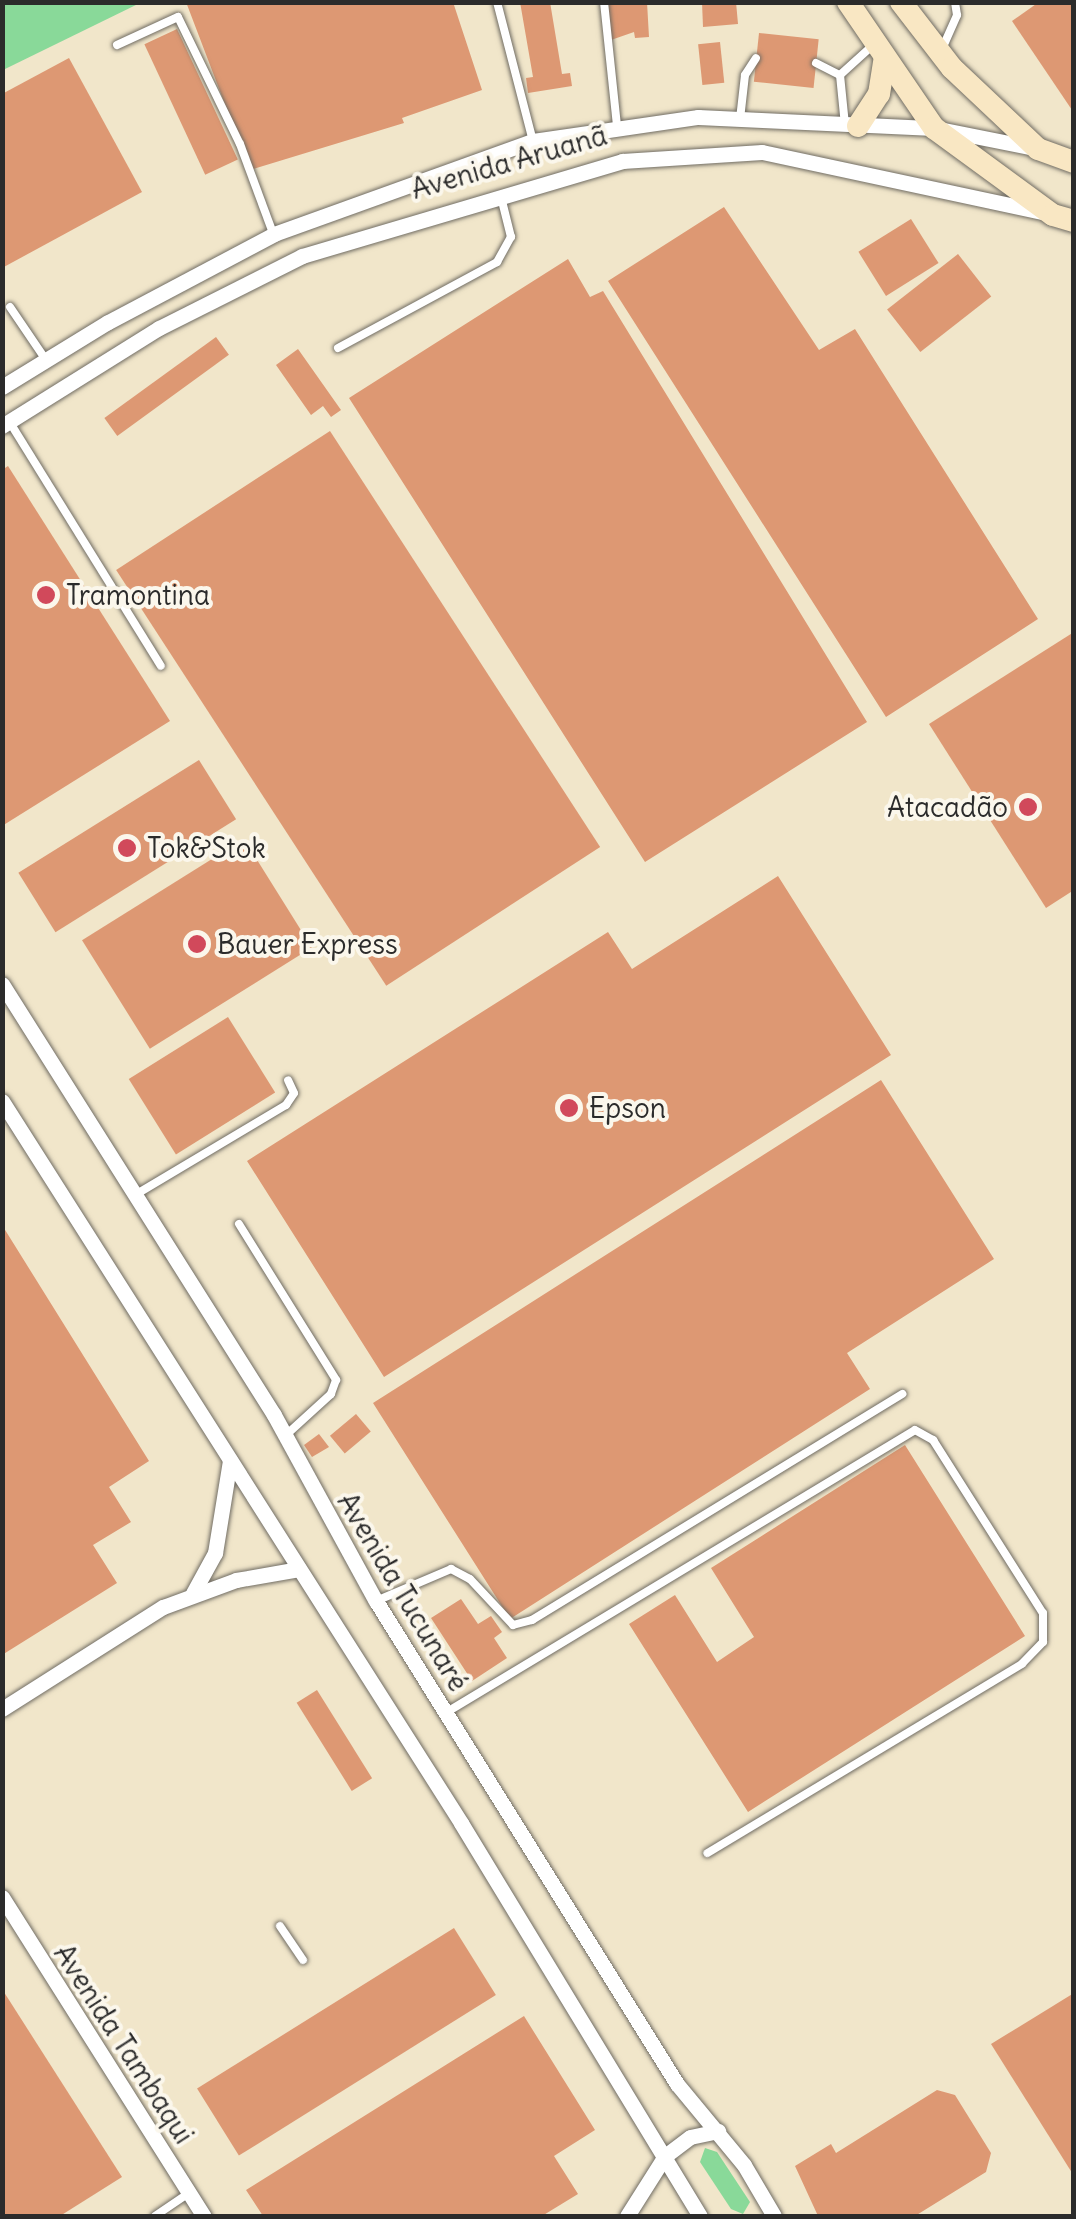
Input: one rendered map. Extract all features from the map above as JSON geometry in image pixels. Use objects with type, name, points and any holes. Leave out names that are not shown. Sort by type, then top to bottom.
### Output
[{"type":"main road","points":[[848,2],[934,128],[1063,218]]},
{"type":"main road","points":[[901,2],[939,54],[1038,149]]},
{"type":"main road","points":[[852,125],[879,94],[880,50]]},
{"type":"main road","name":"Avenida Aruanã","points":[[1038,149],[1074,162]]},
{"type":"street","name":"Avenida Aruanã","points":[[2,387],[274,234],[533,142],[617,125],[740,120],[934,128],[1038,149]]},
{"type":"street","name":"Avenida Aruanã","points":[[6,424],[226,290],[302,256],[500,193],[641,158],[762,152],[1063,218]]},
{"type":"street","name":"Avenida Tucunaré","points":[[2,984],[285,1436],[376,1601],[677,2084],[718,2132],[774,2216]]},
{"type":"street","points":[[2,1101],[299,1569],[700,2216]]},
{"type":"street","points":[[194,1593],[215,1553],[230,1460]]},
{"type":"street","points":[[2,1709],[194,1593],[299,1569]]},
{"type":"street","name":"Avenida Tambaqui","points":[[2,1897],[204,2216]]},
{"type":"street","points":[[627,2216],[665,2156],[690,2137],[718,2132]]},
{"type":"street","points":[[753,2216],[759,2191]]},
{"type":"lane","points":[[497,2],[533,142]]},
{"type":"lane","points":[[604,2],[617,125]]},
{"type":"lane","points":[[939,54],[957,15],[954,2]]},
{"type":"lane","points":[[117,45],[178,16],[240,144],[274,234]]},
{"type":"lane","points":[[840,75],[880,50]]},
{"type":"lane","points":[[740,120],[745,75],[756,58]]},
{"type":"lane","points":[[816,64],[840,75]]},
{"type":"lane","points":[[840,75],[852,125]]},
{"type":"lane","points":[[338,348],[497,262],[511,238],[500,193]]},
{"type":"lane","points":[[10,307],[46,360]]},
{"type":"lane","points":[[6,424],[161,666]]},
{"type":"lane","points":[[135,1195],[286,1105],[294,1093],[288,1080]]},
{"type":"lane","points":[[239,1224],[336,1380],[331,1394],[285,1436]]},
{"type":"lane","points":[[376,1601],[451,1568],[513,1626],[532,1620],[902,1394]]},
{"type":"lane","points":[[448,1712],[915,1430],[934,1440],[1044,1614],[1043,1642],[1022,1664],[707,1853]]},
{"type":"lane","points":[[280,1926],[303,1960]]},
{"type":"lane","points":[[155,2216],[189,2193]]},
{"type":"green space","points":[[3,2],[140,2],[140,3],[3,70]]},
{"type":"green space","points":[[705,2148],[717,2152],[750,2202],[743,2214],[731,2209],[700,2162]]},
{"type":"building","points":[[186,2],[453,2],[482,90],[402,118],[404,123],[250,170]]},
{"type":"building","points":[[520,2],[550,2],[562,74],[570,73],[572,86],[528,93],[526,78],[533,77]]},
{"type":"building","points":[[607,2],[647,2],[649,37],[635,38],[634,32],[611,40]]},
{"type":"building","points":[[702,2],[736,2],[738,24],[703,27]]},
{"type":"building","points":[[1039,2],[1074,2],[1074,113],[1012,21]]},
{"type":"building","points":[[177,29],[238,160],[205,175],[144,44]]},
{"type":"building","points":[[759,33],[819,39],[814,88],[754,82]]},
{"type":"building","points":[[720,42],[724,83],[702,85],[698,44]]},
{"type":"building","points":[[69,58],[142,192],[2,268],[2,94]]},
{"type":"building","points":[[724,207],[819,350],[855,329],[1038,619],[886,717],[608,281]]},
{"type":"building","points":[[911,219],[939,263],[886,296],[858,252]]},
{"type":"building","points":[[958,254],[991,297],[920,352],[887,309]]},
{"type":"building","points":[[568,259],[590,297],[603,291],[867,722],[645,862],[349,398]]},
{"type":"building","points":[[216,337],[229,355],[117,436],[104,418]]},
{"type":"building","points":[[298,349],[341,410],[331,417],[323,406],[311,415],[276,365]]},
{"type":"building","points":[[330,431],[600,847],[386,986],[116,570]]},
{"type":"building","name":"Tramontina","points":[[8,466],[170,721],[2,826],[2,470]]},
{"type":"building","name":"Atacadão","points":[[1074,632],[1074,890],[1046,908],[929,724]]},
{"type":"building","name":"Tok&Stok","points":[[199,760],[236,819],[55,932],[18,873]]},
{"type":"building","name":"Bauer Express","points":[[244,839],[312,948],[150,1049],[82,940]]},
{"type":"building","name":"Epson","points":[[778,876],[891,1055],[384,1377],[247,1161],[608,932],[632,969]]},
{"type":"building","points":[[228,1017],[275,1092],[176,1154],[129,1079]]},
{"type":"building","points":[[881,1080],[994,1259],[847,1353],[870,1389],[510,1619],[373,1403]]},
{"type":"building","points":[[2,1225],[149,1461],[109,1487],[131,1522],[93,1545],[117,1583],[2,1655]]},
{"type":"building","points":[[356,1414],[371,1432],[345,1453],[330,1436]]},
{"type":"building","points":[[319,1434],[329,1447],[312,1457],[304,1445]]},
{"type":"building","points":[[905,1445],[1025,1636],[748,1812],[629,1624],[675,1595],[717,1662],[754,1637],[711,1568]]},
{"type":"building","points":[[461,1599],[478,1624],[491,1616],[502,1632],[494,1638],[507,1658],[472,1681],[431,1618]]},
{"type":"building","points":[[317,1690],[372,1778],[352,1791],[297,1703]]},
{"type":"building","points":[[454,1928],[496,1995],[239,2156],[197,2089]]},
{"type":"building","points":[[2,1989],[122,2177],[60,2216],[2,2216]]},
{"type":"building","points":[[1074,1993],[1074,2176],[991,2044]]},
{"type":"building","points":[[524,2016],[595,2130],[554,2156],[578,2194],[542,2216],[263,2216],[246,2190]]},
{"type":"building","points":[[937,2090],[955,2095],[991,2153],[986,2172],[915,2216],[818,2216],[795,2166],[831,2144],[836,2153]]},
{"type":"place","name":"Tramontina","points":[[46,595]]},
{"type":"place","name":"Atacadão","points":[[1028,807]]},
{"type":"place","name":"Tok&Stok","points":[[127,848]]},
{"type":"place","name":"Bauer Express","points":[[197,944]]},
{"type":"place","name":"Epson","points":[[569,1108]]}]
